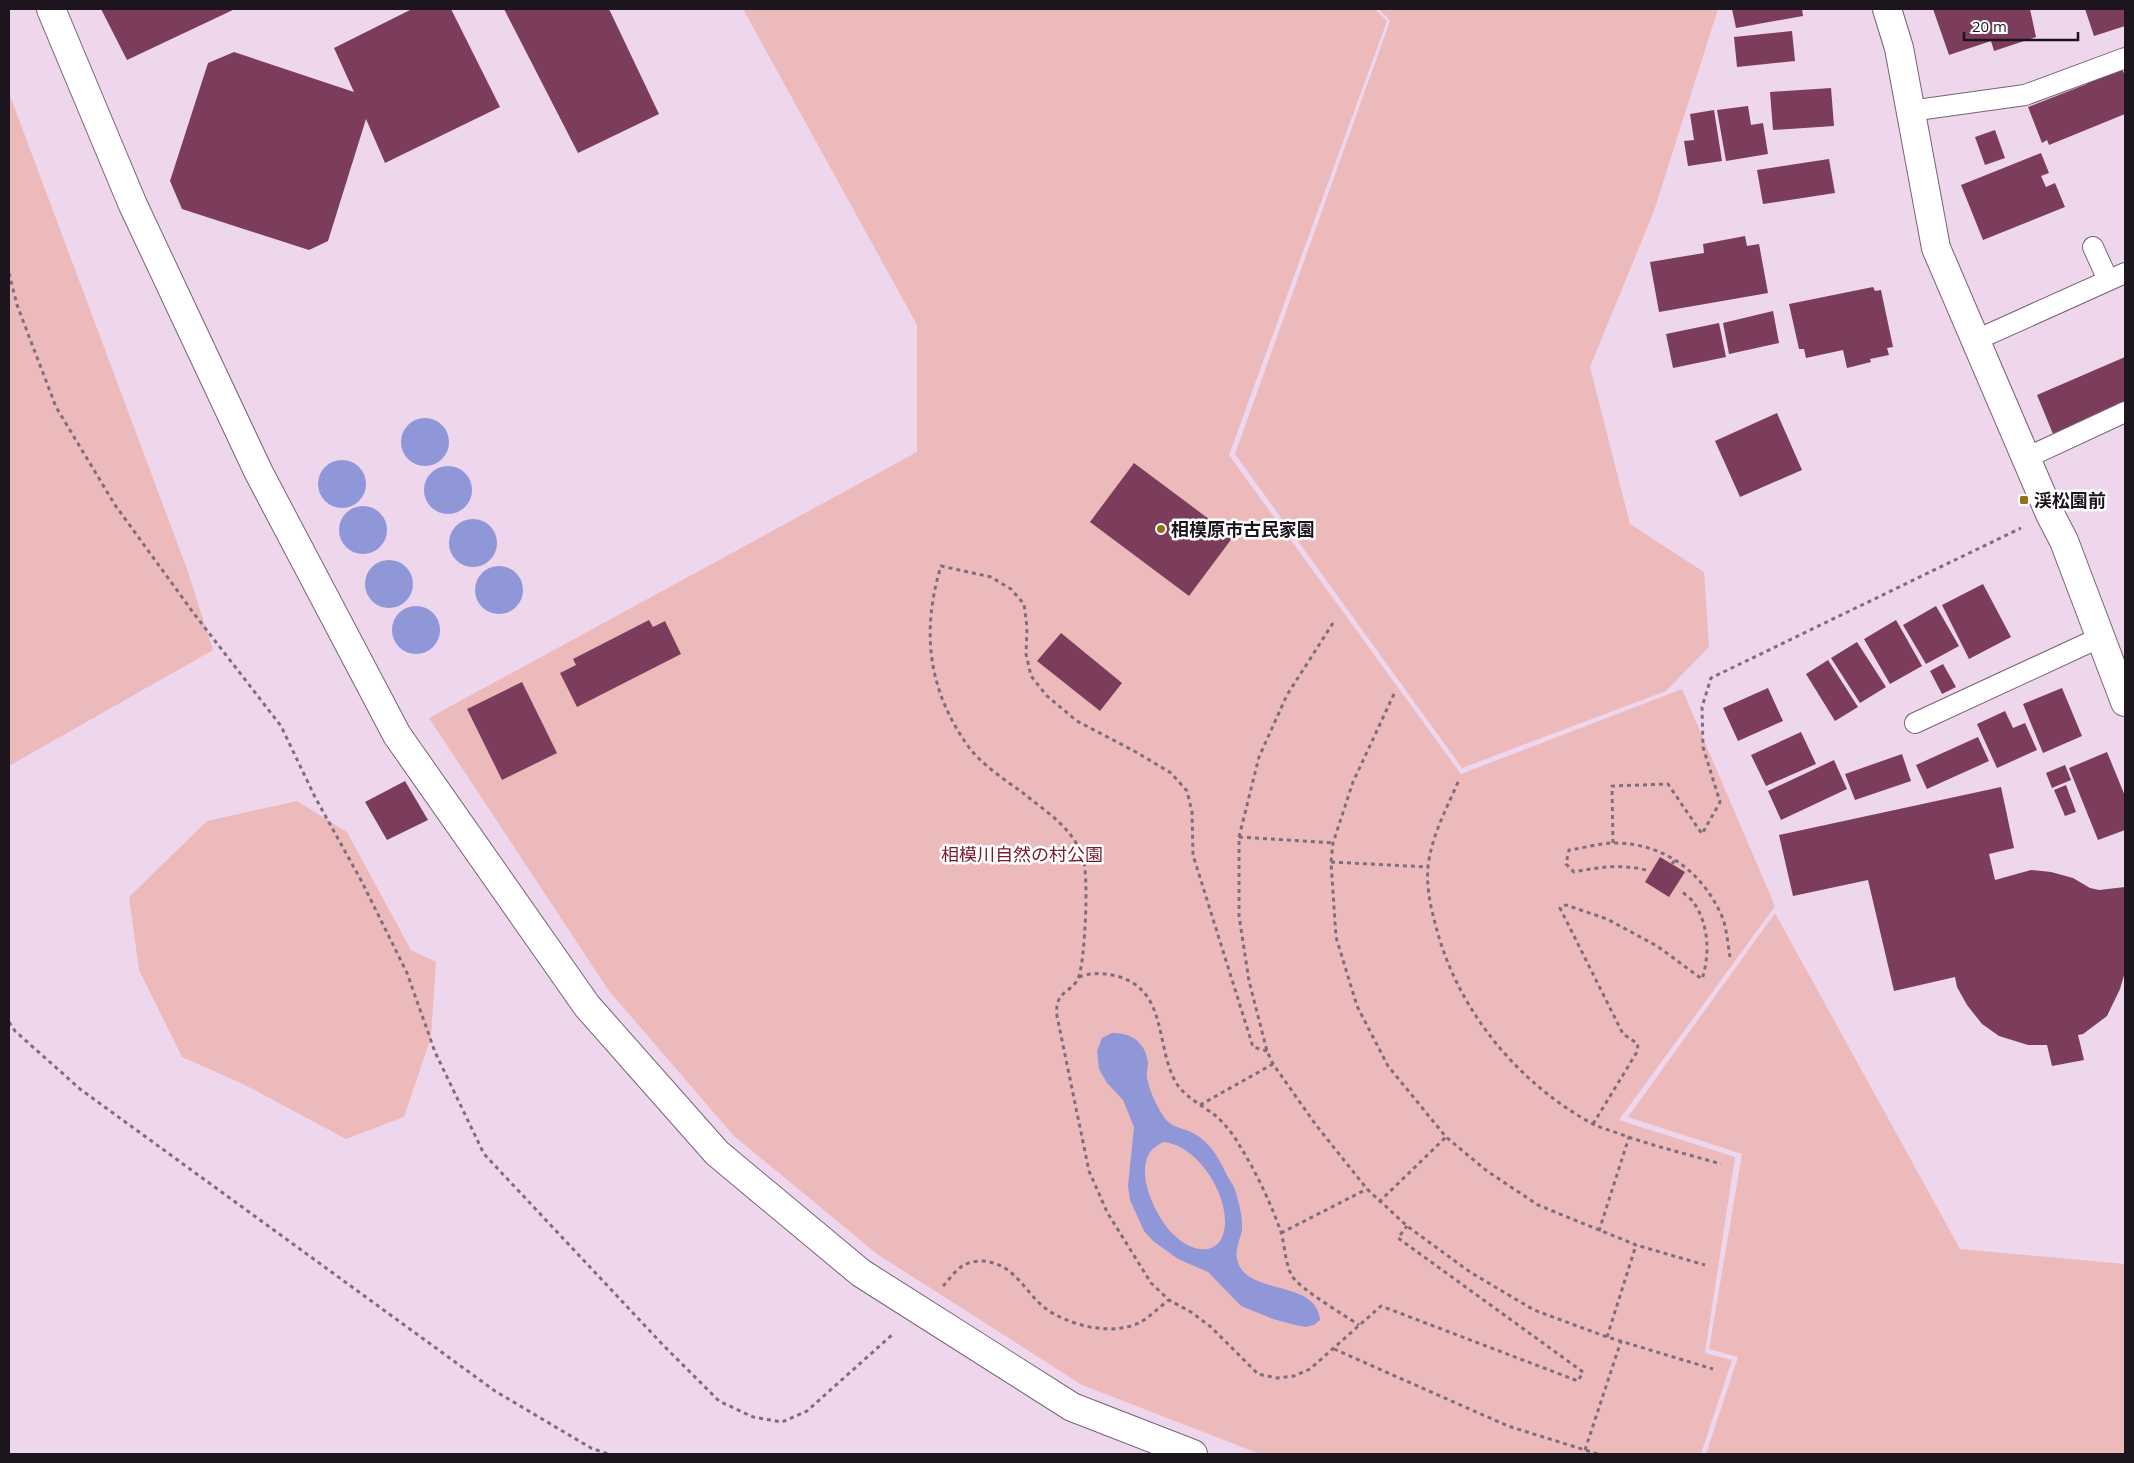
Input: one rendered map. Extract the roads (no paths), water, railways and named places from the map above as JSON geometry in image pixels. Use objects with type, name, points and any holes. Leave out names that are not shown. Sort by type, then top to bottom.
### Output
[{"type":"street","points":[[51,9],[133,205],[259,473],[397,735],[587,1006],[717,1153],[861,1273],[1072,1407],[1193,1454]]},
{"type":"street","points":[[1888,9],[1899,48],[1936,248],[2050,514],[2064,541],[2125,702]]},
{"type":"lane","points":[[1910,110],[2025,95],[2125,58]]},
{"type":"lane","points":[[1976,340],[2117,276],[2093,247]]},
{"type":"lane","points":[[2026,458],[2125,412]]},
{"type":"lane","points":[[1915,723],[2101,638]]},
{"type":"water","points":[[420,418],[430,418],[442,425],[449,437],[449,447],[442,459],[430,466],[420,466],[412,462],[405,455],[401,447],[401,437],[405,429],[412,422]]},
{"type":"water","points":[[337,460],[347,460],[359,467],[366,479],[366,489],[359,501],[347,508],[337,508],[329,504],[322,497],[318,489],[318,479],[322,471],[329,464]]},
{"type":"water","points":[[443,466],[453,466],[465,473],[472,485],[472,495],[465,507],[453,514],[443,514],[435,510],[428,503],[424,495],[424,485],[428,477],[435,470]]},
{"type":"water","points":[[358,506],[368,506],[380,513],[387,525],[387,535],[380,547],[368,554],[358,554],[350,550],[343,543],[339,535],[339,525],[343,517],[350,510]]},
{"type":"water","points":[[468,519],[478,519],[490,526],[497,538],[497,548],[490,560],[478,567],[468,567],[460,563],[453,556],[449,548],[449,538],[453,530],[460,523]]},
{"type":"water","points":[[384,560],[394,560],[406,567],[413,579],[413,589],[406,601],[394,608],[384,608],[376,604],[369,597],[365,589],[365,579],[369,571],[376,564]]},
{"type":"water","points":[[494,566],[504,566],[516,573],[523,585],[523,595],[516,607],[504,614],[494,614],[486,610],[479,603],[475,595],[475,585],[479,577],[486,570]]},
{"type":"water","points":[[411,606],[421,606],[433,613],[440,625],[440,635],[433,647],[421,654],[411,654],[403,650],[396,643],[392,635],[392,625],[396,617],[403,610]]},
{"type":"water","points":[[1112,1033],[1119,1033],[1131,1037],[1141,1044],[1147,1056],[1147,1076],[1150,1088],[1164,1117],[1173,1125],[1200,1137],[1210,1147],[1219,1159],[1236,1191],[1242,1225],[1237,1248],[1237,1259],[1243,1271],[1253,1279],[1295,1292],[1307,1298],[1316,1307],[1320,1320],[1314,1325],[1306,1327],[1295,1325],[1273,1319],[1241,1306],[1208,1272],[1178,1259],[1153,1241],[1144,1231],[1130,1200],[1128,1186],[1134,1127],[1123,1100],[1107,1083],[1099,1069],[1097,1051],[1102,1038]],"holes":[[[1163,1142],[1187,1151],[1198,1160],[1215,1185],[1221,1198],[1225,1224],[1219,1243],[1213,1247],[1197,1249],[1181,1241],[1167,1227],[1150,1197],[1145,1174],[1149,1154]]]},
{"type":"place","name":"渓松園前","points":[[2024,500]]},
{"type":"place","name":"相模原市古民家園","points":[[1161,529]]},
{"type":"park label","name":"相模川自然の村公園","points":[[1022,854]]}]
